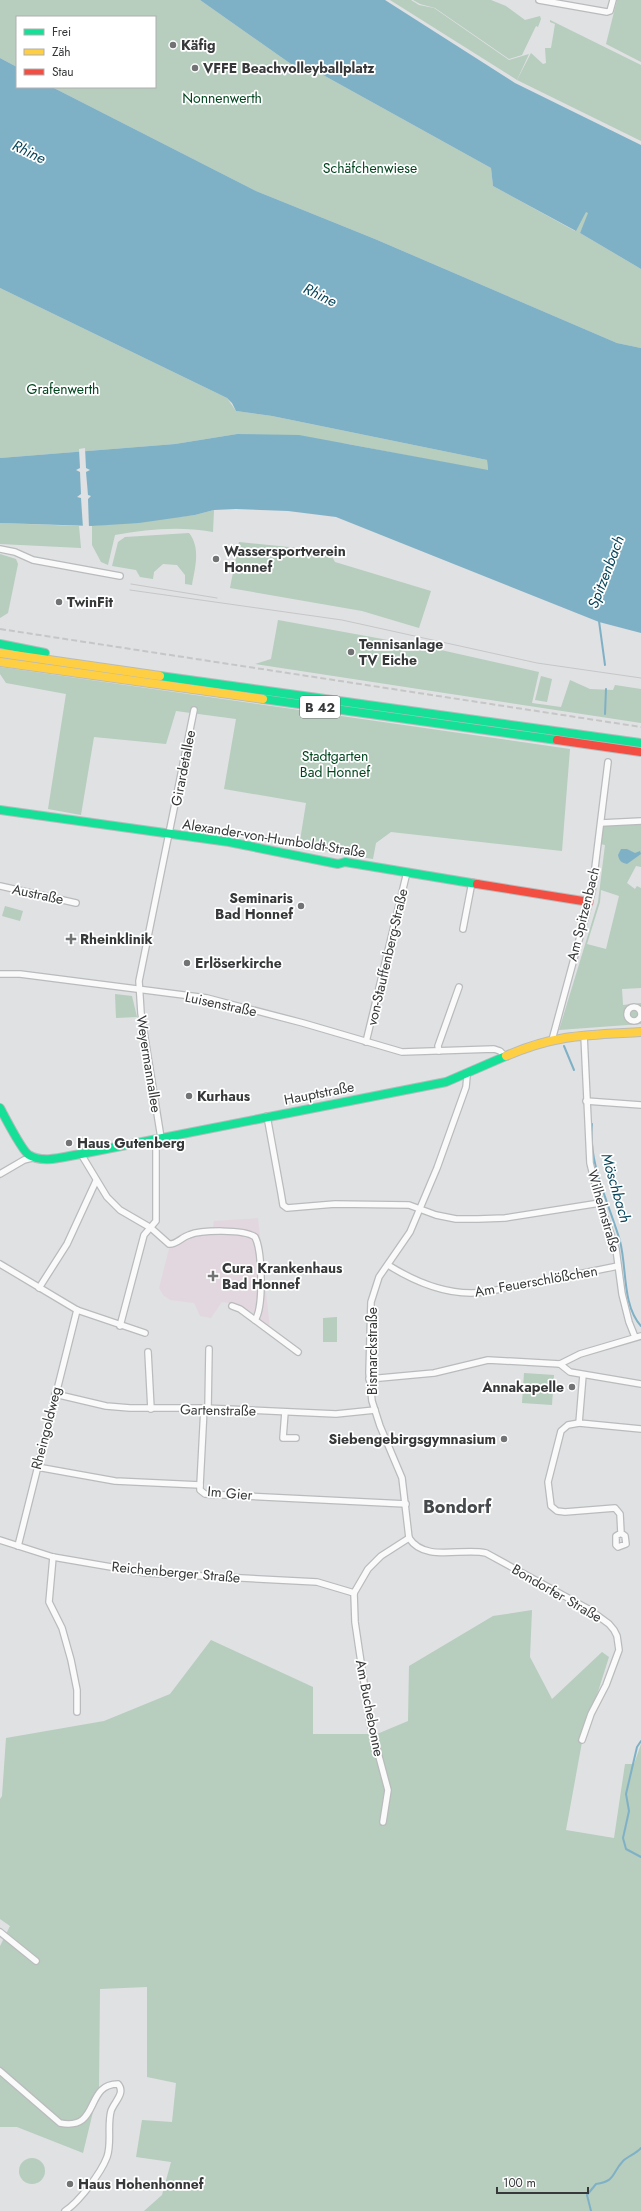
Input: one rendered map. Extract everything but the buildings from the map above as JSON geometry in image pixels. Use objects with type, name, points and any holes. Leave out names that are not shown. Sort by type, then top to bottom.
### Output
[{"type":"main road","points":[[0,644],[82,660],[95,666]]},
{"type":"main road","name":"B 42","points":[[0,652],[641,743]]},
{"type":"main road","name":"B 42","points":[[0,662],[641,752]]},
{"type":"main road","name":"Alexander-von-Humboldt-Straße","points":[[0,810],[260,847],[305,859],[338,864],[345,862],[589,902]]},
{"type":"main road","name":"Hauptstraße","points":[[32,1158],[81,1154],[267,1116],[446,1082],[467,1076],[505,1056],[552,1040],[584,1035],[641,1032]]},
{"type":"main road","points":[[0,1108],[26,1153],[32,1158]]},
{"type":"street","points":[[539,0],[607,12],[610,11],[613,0]]},
{"type":"street","points":[[0,549],[15,552],[33,560],[120,576]]},
{"type":"street","name":"Girardetallee","points":[[139,991],[143,959],[170,834],[194,710]]},
{"type":"street","name":"Am Spitzenbach","points":[[552,1040],[589,902],[601,823],[608,762]]},
{"type":"street","points":[[601,823],[641,821]]},
{"type":"street","name":"von-Stauffenberg-Straße","points":[[366,1042],[407,872]]},
{"type":"street","points":[[463,929],[472,882]]},
{"type":"street","name":"Austraße","points":[[0,886],[76,903]]},
{"type":"street","name":"Luisenstraße","points":[[0,974],[20,974],[139,991],[207,998],[402,1052],[494,1049],[500,1051],[505,1056]]},
{"type":"street","points":[[439,1051],[438,1046],[459,987]]},
{"type":"street","name":"Weyermannallee","points":[[120,1326],[144,1235],[151,1228],[156,1219],[159,1139],[139,991]]},
{"type":"street","name":"Wilhelmstraße","points":[[584,1035],[590,1163],[600,1204],[616,1249],[629,1322],[638,1337]]},
{"type":"street","name":"Bismarckstraße","points":[[409,1538],[402,1478],[375,1410],[369,1379],[371,1302],[379,1277],[410,1232],[437,1168],[466,1087],[467,1076]]},
{"type":"street","points":[[586,1101],[641,1105]]},
{"type":"street","points":[[267,1116],[283,1205],[287,1208],[335,1204],[410,1205],[419,1210],[456,1219],[478,1219],[505,1218],[600,1204]]},
{"type":"street","points":[[81,1154],[107,1197],[120,1210],[151,1228],[169,1244],[172,1244],[187,1236],[202,1232],[247,1233],[255,1237],[261,1275],[258,1314],[255,1320]]},
{"type":"street","name":"Hauptstraße","points":[[0,1174],[24,1160],[32,1158]]},
{"type":"street","points":[[39,1288],[67,1244],[96,1181]]},
{"type":"street","points":[[0,1264],[77,1310],[120,1326],[145,1333]]},
{"type":"street","name":"Am Feuerschlößchen","points":[[388,1265],[414,1280],[431,1286],[452,1291],[471,1293],[539,1282],[618,1266]]},
{"type":"street","points":[[232,1306],[255,1320],[298,1352]]},
{"type":"street","name":"Rheingoldweg","points":[[18,1546],[77,1310]]},
{"type":"street","points":[[369,1379],[439,1373],[488,1360],[560,1364],[580,1354],[638,1337]]},
{"type":"street","points":[[200,1485],[209,1349]]},
{"type":"street","points":[[148,1352],[151,1409]]},
{"type":"street","points":[[560,1364],[570,1372],[641,1384]]},
{"type":"street","points":[[579,1423],[583,1375]]},
{"type":"street","name":"Gartenstraße","points":[[55,1394],[106,1406],[151,1409],[206,1408],[336,1414],[375,1410]]},
{"type":"street","points":[[285,1412],[283,1438],[296,1438]]},
{"type":"street","points":[[621,1533],[620,1514],[615,1508],[565,1512],[557,1511],[551,1506],[548,1482],[561,1431],[568,1425],[579,1423],[641,1429]]},
{"type":"street","name":"Im Gier","points":[[37,1467],[115,1481],[200,1485],[200,1490],[205,1494],[406,1504]]},
{"type":"street","points":[[354,1593],[368,1569],[381,1556],[409,1538]]},
{"type":"street","name":"Bondorfer Straße","points":[[409,1538],[414,1543],[432,1552],[477,1551],[486,1553],[590,1610],[609,1624],[617,1636],[619,1650],[606,1685],[591,1714],[582,1740]]},
{"type":"street","name":"Reichenberger Straße","points":[[0,1540],[53,1557],[146,1573],[317,1582],[354,1593]]},
{"type":"street","points":[[53,1557],[49,1602],[62,1628],[71,1660],[76,1690],[77,1712]]},
{"type":"street","name":"Am Buchebonne","points":[[354,1593],[355,1622],[370,1723],[388,1790],[383,1822]]},
{"type":"street","points":[[0,1932],[36,1961]]},
{"type":"street","points":[[0,2071],[60,2123],[70,2125],[80,2123],[94,2100],[104,2088],[112,2084],[118,2084],[121,2087],[121,2094],[111,2110],[106,2158],[81,2197],[65,2211]]},
{"type":"shaded area","name":"Cura Krankenhaus Bad Honnef","points":[[258,1218],[270,1329],[247,1310],[236,1304],[222,1302],[211,1318],[200,1316],[194,1303],[170,1300],[163,1295],[159,1288],[171,1241],[182,1233],[213,1227],[214,1221]]},
{"type":"green space","name":"Nonnenwerth","points":[[0,0],[200,0],[298,69],[305,65],[491,168],[493,186],[575,231],[586,211],[589,213],[580,233],[641,269],[641,348],[617,343],[375,239],[256,191],[54,88],[156,88],[156,16],[16,16],[16,66],[0,58]]},
{"type":"green space","points":[[390,0],[411,0],[419,5],[434,8],[509,60],[529,54],[517,80]]},
{"type":"green space","points":[[413,0],[491,0],[506,6],[525,20],[540,16],[541,19],[522,55],[509,59],[435,8],[420,4]]},
{"type":"green space","points":[[617,0],[641,0],[641,62],[606,44]]},
{"type":"green space","points":[[550,20],[641,65],[641,141],[517,80],[531,53],[543,64],[546,63],[545,48],[551,48],[555,24],[550,22]]},
{"type":"green space","name":"Grafenwerth","points":[[0,288],[227,398],[236,411],[272,416],[487,460],[488,471],[348,444],[237,434],[175,444],[0,458]]},
{"type":"green space","points":[[214,510],[213,532],[188,529],[164,529],[115,535],[108,565],[101,562],[92,545],[92,526],[195,515]]},
{"type":"green space","points":[[0,523],[79,526],[81,548],[0,544]]},
{"type":"green space","points":[[189,533],[193,539],[196,552],[196,565],[192,585],[185,584],[185,575],[177,565],[163,564],[154,572],[153,579],[140,577],[136,570],[112,566],[118,542],[125,537]]},
{"type":"green space","points":[[239,542],[329,551],[335,562],[431,591],[419,628],[362,611],[230,588]]},
{"type":"green space","points":[[0,554],[16,559],[18,564],[8,613],[0,618]]},
{"type":"green space","points":[[278,620],[432,648],[539,672],[532,703],[561,707],[570,680],[590,689],[613,690],[615,685],[641,689],[641,723],[255,664],[271,659]]},
{"type":"green space","name":"Stadtgarten Bad Honnef","points":[[0,667],[570,749],[562,851],[391,832],[376,843],[373,859],[299,847],[306,803],[224,789],[236,719],[176,711],[166,744],[94,737],[81,815],[48,809],[66,694],[6,683],[0,674]]},
{"type":"green space","points":[[541,676],[552,679],[547,702],[535,700]]},
{"type":"green space","points":[[641,824],[641,867],[636,866],[627,883],[635,889],[637,886],[641,888],[641,988],[622,989],[623,1005],[641,1003],[641,1024],[559,1030],[598,902],[605,845],[600,844],[603,826]],"holes":[[[601,890],[619,896],[606,949],[587,944],[600,902]]]},
{"type":"green space","points":[[5,906],[23,911],[20,921],[2,916]]},
{"type":"green space","points":[[115,994],[132,996],[137,1017],[116,1018]]},
{"type":"green space","points":[[337,1317],[337,1342],[323,1342],[323,1318]]},
{"type":"green space","points":[[524,1373],[554,1375],[552,1405],[522,1403]]},
{"type":"green space","points":[[532,1610],[530,1657],[552,1699],[602,1652],[609,1657],[582,1742],[566,1830],[614,1838],[625,1764],[634,1764],[641,1744],[641,2211],[144,2211],[162,2195],[171,2162],[136,2157],[142,2120],[172,2122],[176,2083],[147,2077],[147,1987],[100,1989],[99,2087],[83,2153],[17,2127],[0,2127],[0,1946],[10,1926],[0,1919],[0,1799],[2,1796],[6,1738],[104,1721],[170,1694],[211,1640],[313,1687],[313,1734],[377,1734],[408,1721],[409,1666],[493,1616]]},
{"type":"green space","points":[[32,2158],[41,2162],[45,2171],[41,2180],[32,2184],[23,2180],[19,2171],[23,2162]]},
{"type":"water","points":[[200,0],[385,0],[515,83],[641,145],[641,269],[580,233],[588,213],[586,212],[576,231],[493,186],[491,168],[305,65],[298,69]]},
{"type":"water","name":"Rhine","points":[[0,58],[16,66],[16,88],[54,88],[256,191],[375,239],[617,343],[641,348],[641,633],[599,622],[336,517],[288,511],[236,509],[214,510],[195,515],[139,523],[92,526],[0,523],[0,458],[175,444],[237,434],[299,435],[488,470],[487,460],[272,416],[236,411],[232,403],[227,398],[0,288]]},
{"type":"water","points":[[621,849],[627,849],[635,853],[640,851],[641,854],[625,864],[618,857]]},
{"type":"pier","points":[[85,448],[86,468],[90,470],[86,472],[88,495],[91,496],[88,499],[89,528],[83,528],[81,498],[77,497],[81,494],[80,472],[76,470],[80,468],[79,449]]},
{"type":"waterway","name":"Spitzenbach","points":[[599,621],[605,665]]},
{"type":"waterway","name":"Spitzenbach","points":[[605,714],[606,689]]},
{"type":"waterway","name":"Möschbach","points":[[564,1046],[574,1070]]},
{"type":"waterway","name":"Möschbach","points":[[592,1124],[593,1154],[596,1169],[620,1241],[626,1286],[631,1308],[641,1326]]},
{"type":"waterway","name":"Möschbach","points":[[641,1741],[637,1747],[626,1794],[629,1811],[623,1838],[626,1849],[641,1857]]},
{"type":"waterway","points":[[591,2211],[587,2195],[596,2184],[610,2179],[623,2161],[641,2148]]},
{"type":"tram line","points":[[131,584],[217,598]]},
{"type":"tram line","points":[[130,590],[342,620],[537,663],[641,678]]},
{"type":"railway","points":[[0,629],[641,727]]},
{"type":"traffic: fast","points":[[0,644],[45,653]]},
{"type":"traffic: fast","points":[[160,676],[641,743]]},
{"type":"traffic: fast","points":[[263,699],[557,740]]},
{"type":"traffic: fast","points":[[0,810],[229,842],[338,864],[345,862],[477,884]]},
{"type":"traffic: fast","points":[[0,1108],[18,1141],[29,1155],[41,1159],[55,1159],[446,1082],[506,1056]]},
{"type":"traffic: slow","points":[[0,653],[160,676]]},
{"type":"traffic: slow","points":[[0,662],[263,699]]},
{"type":"traffic: slow","points":[[506,1056],[541,1043],[572,1037],[641,1032]]},
{"type":"traffic: jam","points":[[557,740],[641,752]]},
{"type":"traffic: jam","points":[[477,884],[589,902]]},
{"type":"place","name":"Käfig","points":[[173,45]]},
{"type":"place","name":"VFFE Beachvolleyballplatz","points":[[195,68]]},
{"type":"place","name":"Wassersportverein Honnef","points":[[216,559]]},
{"type":"place","name":"TwinFit","points":[[59,602]]},
{"type":"place","name":"Tennisanlage TV Eiche","points":[[351,652]]},
{"type":"place","name":"Seminaris Bad Honnef","points":[[301,906]]},
{"type":"place","name":"Rheinklinik","points":[[71,939]]},
{"type":"place","name":"Erlöserkirche","points":[[187,963]]},
{"type":"place","name":"Kurhaus","points":[[189,1096]]},
{"type":"place","name":"Haus Gutenberg","points":[[69,1143]]},
{"type":"place","name":"Cura Krankenhaus Bad Honnef","points":[[213,1276]]},
{"type":"place","name":"Annakapelle","points":[[572,1387]]},
{"type":"place","name":"Siebengebirgsgymnasium","points":[[504,1439]]},
{"type":"place","name":"Haus Hohenhonnef","points":[[70,2184]]},
{"type":"district","name":"Bondorf","points":[[457,1507]]},
{"type":"park label","name":"Schäfchenwiese","points":[[370,168]]}]
